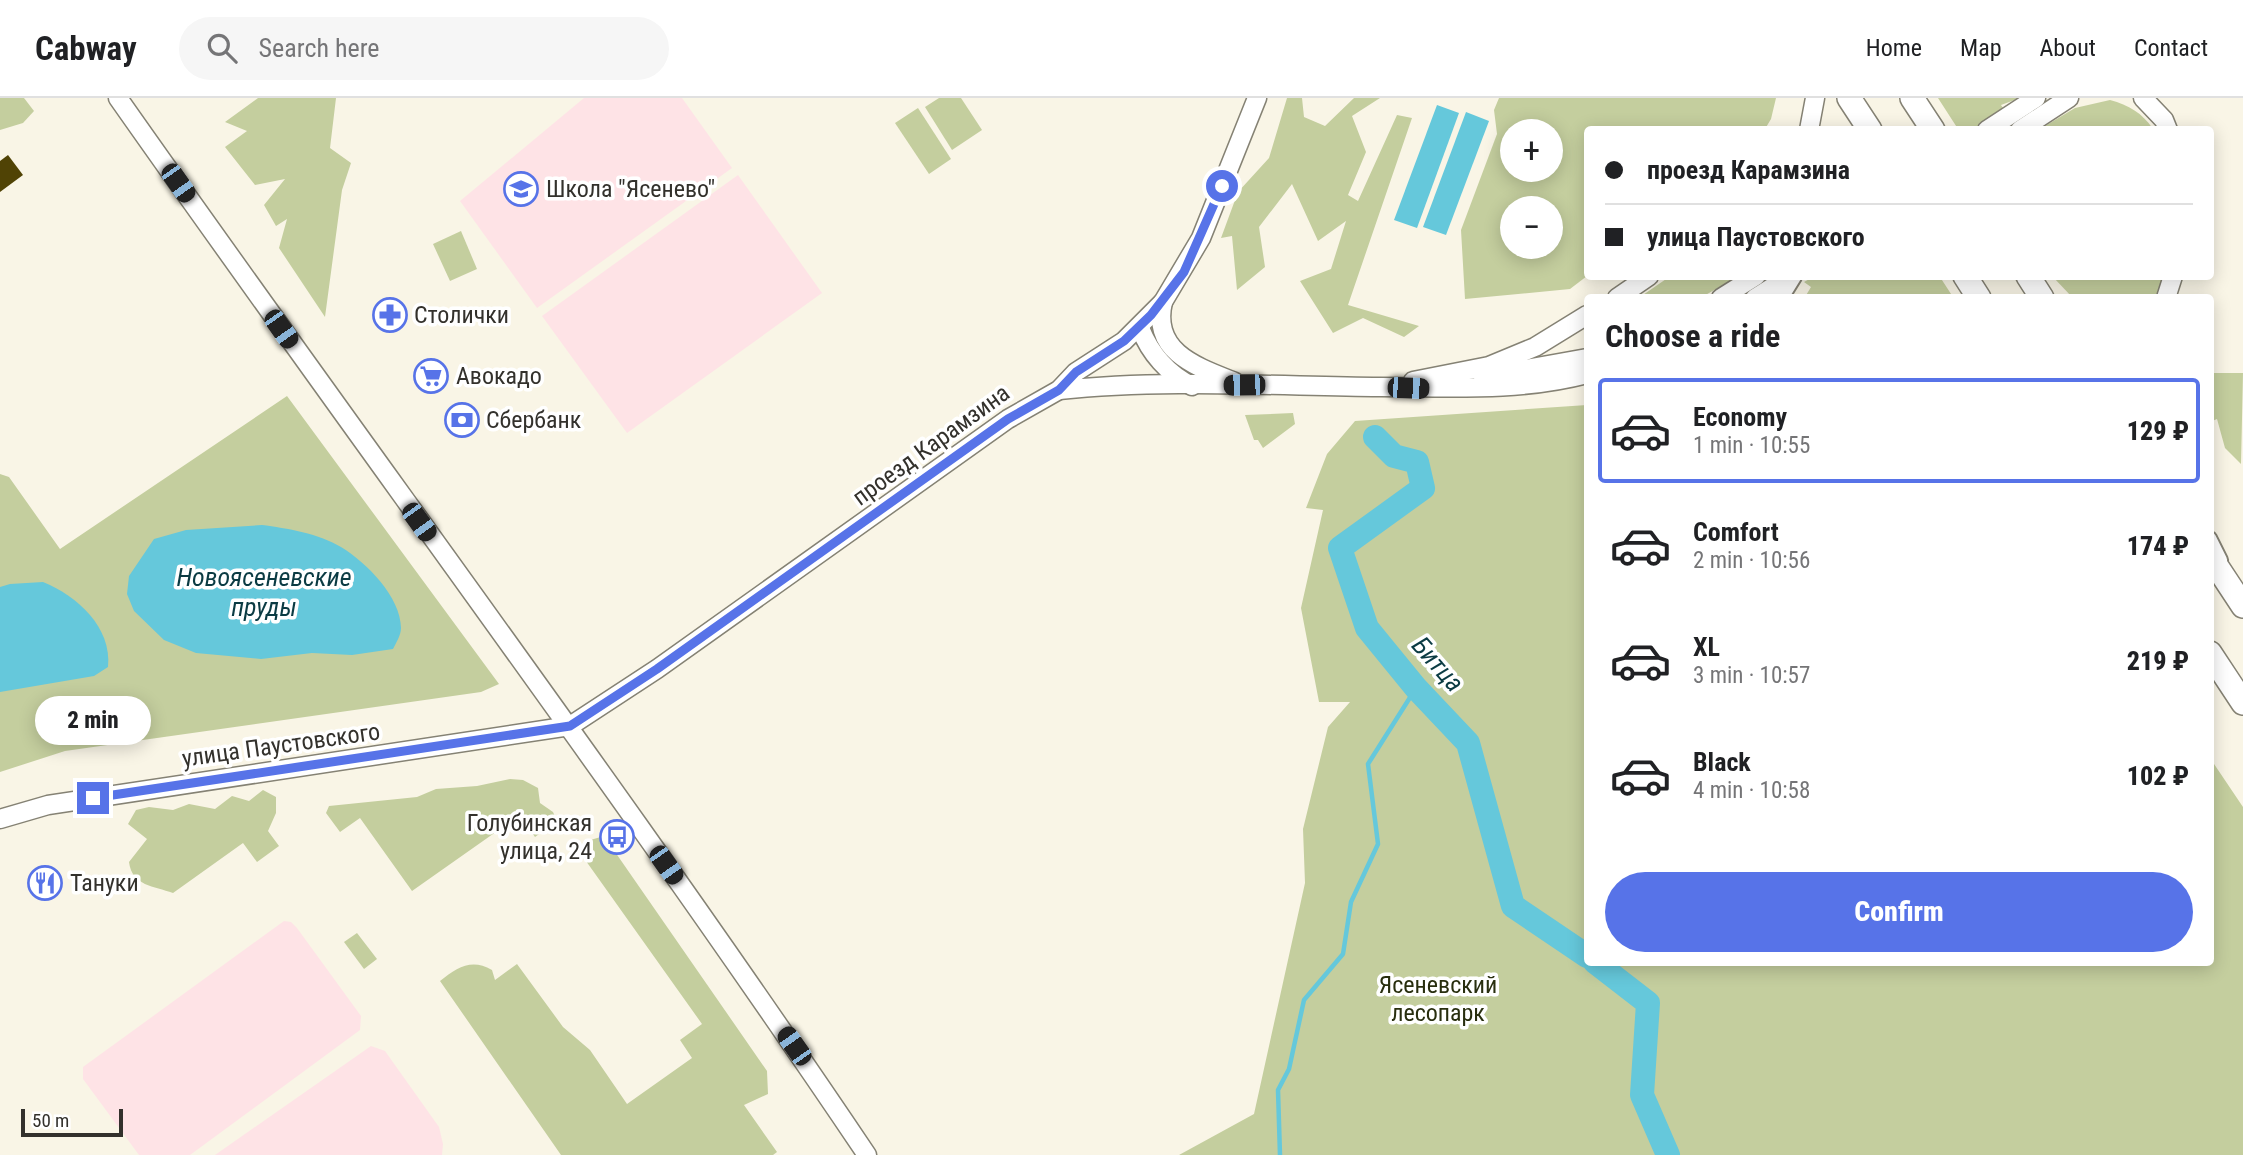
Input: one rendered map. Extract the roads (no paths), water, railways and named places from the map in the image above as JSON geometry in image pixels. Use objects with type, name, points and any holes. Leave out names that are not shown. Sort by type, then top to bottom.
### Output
[{"type":"highway","points":[[1849,98],[1867,126]]},
{"type":"highway","points":[[1912,98],[1930,126]]},
{"type":"highway","points":[[2214,562],[2243,605]]},
{"type":"highway","points":[[2214,659],[2243,703]]},
{"type":"main road","points":[[118,98],[340,412],[570,726],[867,1155]]},
{"type":"main road","name":"проезд Карамзина","points":[[570,726],[668,662],[1008,419],[1059,390],[1076,372],[1140,328],[1163,302],[1201,238],[1257,98]]},
{"type":"main road","points":[[1810,126],[1815,98]]},
{"type":"main road","points":[[2014,123],[2036,98]]},
{"type":"main road","points":[[2014,123],[2069,98]]},
{"type":"main road","points":[[2143,98],[2166,125]]},
{"type":"main road","points":[[1623,294],[1644,280]]},
{"type":"main road","points":[[1628,294],[1644,280]]},
{"type":"main road","points":[[1727,294],[1750,280]]},
{"type":"main road","points":[[1762,294],[1785,280]]},
{"type":"main road","points":[[2035,280],[2048,294]]},
{"type":"main road","points":[[1163,302],[1159,318],[1162,331],[1173,349],[1189,362],[1244,385]]},
{"type":"main road","points":[[1382,387],[1489,366],[1535,346],[1584,318]]},
{"type":"main road","points":[[1140,328],[1146,342],[1175,377],[1192,386]]},
{"type":"main road","points":[[1059,390],[1244,385],[1462,390],[1515,387],[1584,371]]},
{"type":"main road","name":"улица Паустовского","points":[[0,819],[48,805],[570,726]]},
{"type":"street","points":[[2156,98],[2166,125]]},
{"type":"street","points":[[2214,546],[2243,605]]},
{"type":"water","points":[[1437,105],[1459,113],[1417,228],[1394,220]]},
{"type":"water","points":[[1466,112],[1489,121],[1446,235],[1423,227]]},
{"type":"water","name":"Новоясеневские пруды","points":[[262,525],[303,532],[333,542],[371,571],[389,593],[399,616],[401,631],[393,649],[352,655],[312,653],[261,659],[196,653],[164,640],[134,611],[127,594],[129,576],[154,539],[186,530]]},
{"type":"water","name":"Новоясеневские пруды","points":[[43,582],[80,604],[90,615],[104,639],[108,652],[108,667],[94,676],[0,692],[0,587]]},
{"type":"waterway","name":"Битца","points":[[1375,437],[1394,456],[1417,462],[1423,488],[1340,548],[1367,628],[1416,688],[1468,743],[1513,906],[1584,954]]},
{"type":"waterway","points":[[1280,1155],[1278,1090],[1289,1069],[1304,1000],[1343,954],[1351,902],[1378,844],[1368,764],[1416,688]]},
{"type":"waterway","name":"Битца","points":[[1600,966],[1648,1003],[1642,1095],[1668,1155]]},
{"type":"place","name":"Школа \"Ясенево\"","points":[[521,189]]},
{"type":"place","name":"Столички","points":[[390,315]]},
{"type":"place","name":"Авокадо","points":[[431,376]]},
{"type":"place","name":"Сбербанк","points":[[462,420]]},
{"type":"place","name":"Голубинская улица, 24","points":[[617,837]]},
{"type":"place","name":"Тануки","points":[[45,883]]},
{"type":"park label","name":"Ясеневский лесопарк","points":[[1438,999]]}]
